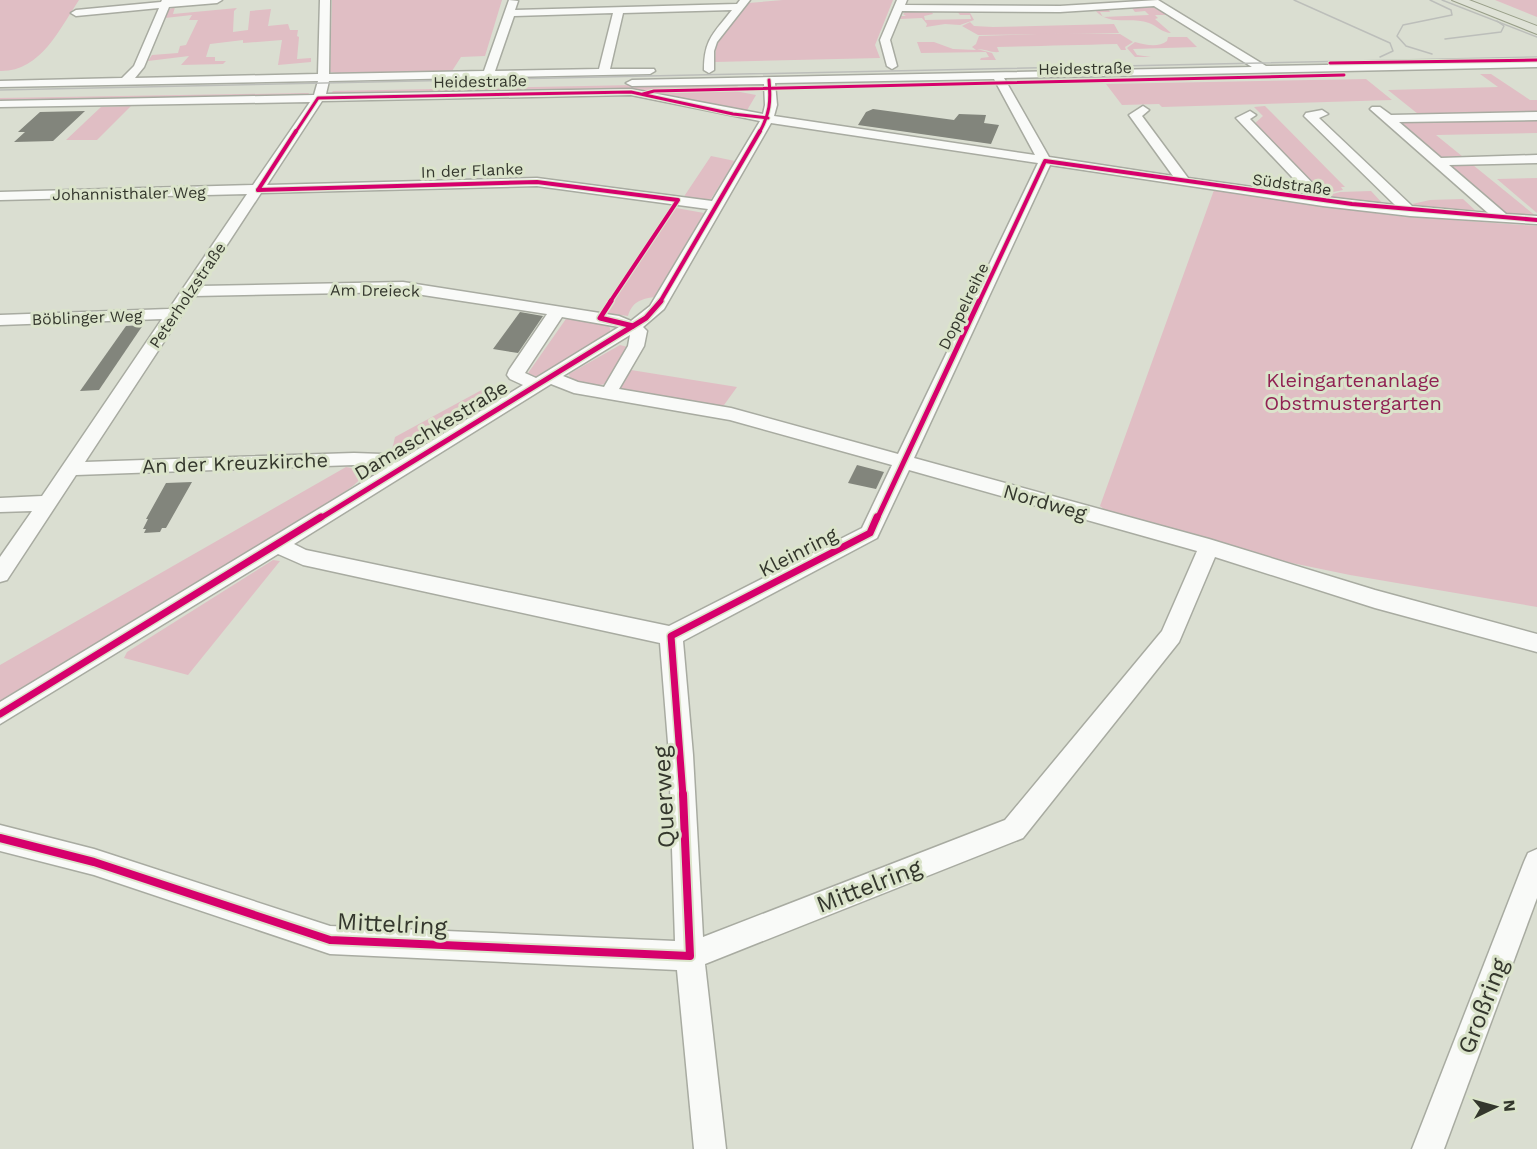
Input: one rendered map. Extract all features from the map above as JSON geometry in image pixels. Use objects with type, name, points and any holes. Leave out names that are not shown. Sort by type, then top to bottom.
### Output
[{"type":"main road","points":[[1458,0],[1537,30]]},
{"type":"main road","points":[[1473,0],[1537,23]]},
{"type":"street","points":[[76,13],[166,2],[217,0]]},
{"type":"street","points":[[321,88],[325,0]]},
{"type":"street","points":[[488,74],[513,0]]},
{"type":"street","points":[[557,12],[559,0]]},
{"type":"street","points":[[892,66],[885,40],[901,4],[1042,9],[1122,6],[1153,1],[1263,69]]},
{"type":"street","points":[[125,82],[139,67],[166,2]]},
{"type":"street","points":[[510,13],[743,4]]},
{"type":"street","points":[[709,70],[709,51],[712,42],[743,4]]},
{"type":"street","points":[[604,72],[619,9]]},
{"type":"street","points":[[1322,56],[1355,56]]},
{"type":"street","name":"Heidestraße","points":[[0,104],[99,102],[321,88],[488,74],[1268,58]]},
{"type":"street","name":"Heidestraße","points":[[0,96],[768,80],[1482,73],[1493,69],[1491,64]]},
{"type":"street","name":"Heidestraße","points":[[826,87],[1263,69],[1537,64]]},
{"type":"street","points":[[999,79],[1045,161]]},
{"type":"street","name":"Damaschkestraße","points":[[0,714],[633,327],[656,309],[768,118],[771,105],[768,80]]},
{"type":"street","name":"Heidestraße","points":[[0,84],[125,82],[321,88],[643,93]]},
{"type":"street","name":"Peterholzstraße","points":[[0,574],[258,190],[321,88]]},
{"type":"street","name":"Südstraße","points":[[643,93],[733,114],[1323,202],[1410,212],[1537,220]]},
{"type":"street","points":[[1376,109],[1503,218]]},
{"type":"street","points":[[1143,110],[1135,115],[1183,181]]},
{"type":"street","points":[[1322,114],[1310,116],[1410,212]]},
{"type":"street","points":[[1250,115],[1242,118],[1323,202]]},
{"type":"street","points":[[1387,119],[1537,116]]},
{"type":"street","points":[[1490,160],[1480,153],[1481,149],[1537,147]]},
{"type":"street","points":[[1436,162],[1537,159]]},
{"type":"street","name":"Doppelreihe","points":[[904,462],[1040,176],[1045,161]]},
{"type":"street","name":"In der Flanke","points":[[258,190],[537,182],[716,206]]},
{"type":"street","name":"Johannisthaler Weg","points":[[0,196],[258,190]]},
{"type":"street","name":"Am Dreieck","points":[[191,291],[403,287],[619,321],[633,327]]},
{"type":"street","points":[[543,381],[516,375],[517,370],[557,312]]},
{"type":"street","name":"Böblinger Weg","points":[[0,320],[174,314]]},
{"type":"street","points":[[609,392],[638,341],[639,331],[633,327]]},
{"type":"street","name":"Nordweg","points":[[543,381],[731,414],[1209,547],[1375,599],[1537,644]]},
{"type":"street","name":"An der Kreuzkirche","points":[[70,469],[354,459],[382,460],[396,471]]},
{"type":"street","name":"Kleinring","points":[[670,636],[870,533],[904,462]]},
{"type":"street","points":[[0,505],[46,503]]},
{"type":"street","points":[[279,542],[288,551],[303,557],[670,636]]},
{"type":"street","name":"Mittelring","points":[[0,838],[94,862],[330,940],[690,956],[1014,829],[1171,636],[1209,547]]},
{"type":"street","name":"Querweg","points":[[670,636],[681,755],[690,956],[710,1149]]},
{"type":"street","name":"Großring","points":[[1428,1149],[1537,862]]},
{"type":"green space","points":[[0,0],[79,0],[56,36],[37,57],[26,65],[0,71]]},
{"type":"green space","points":[[332,0],[502,0],[485,56],[461,57],[452,71],[337,73],[330,72]]},
{"type":"green space","points":[[783,0],[893,0],[875,45],[880,58],[715,62],[716,41],[748,3]]},
{"type":"green space","points":[[1495,0],[1537,0],[1537,17]]},
{"type":"green space","points":[[175,7],[173,14],[237,8],[234,11],[233,32],[248,30],[250,11],[271,9],[268,26],[288,24],[290,30],[298,30],[297,59],[311,58],[311,62],[278,65],[282,40],[243,43],[243,40],[210,44],[206,57],[215,57],[215,61],[226,61],[223,64],[181,65],[189,56],[148,61],[152,55],[178,53],[180,46],[186,45],[198,20],[189,20],[192,15],[165,18],[168,10]]},
{"type":"green space","points":[[1153,7],[1176,19],[1171,19],[1167,15],[1155,15],[1158,18],[1155,19],[1171,33],[1142,21],[1113,20],[1104,17],[1149,15],[1145,11],[1135,12],[1132,8]]},
{"type":"green space","points":[[1108,9],[1110,12],[1100,12],[1102,16],[1095,10]]},
{"type":"green space","points":[[907,11],[931,11],[933,14],[924,16],[925,20],[971,19],[970,15],[960,15],[957,11],[969,11],[974,20],[960,25],[945,24],[926,27],[927,24],[922,18],[900,19],[901,16],[906,16],[903,14]]},
{"type":"green space","points":[[970,22],[974,26],[993,27],[1114,24],[1119,33],[978,35],[962,26]]},
{"type":"green space","points":[[1120,34],[1133,42],[1125,47],[1126,50],[1121,50],[1117,44],[997,47],[999,52],[977,49],[992,53],[996,60],[980,60],[989,57],[986,52],[921,53],[917,42],[934,42],[953,49],[976,50],[972,47],[979,36]]},
{"type":"green space","points":[[1168,37],[1187,37],[1197,47],[1133,49],[1137,55],[1151,57],[1135,57],[1127,48],[1135,42],[1160,45],[1167,41]]},
{"type":"green space","points":[[1480,74],[1491,74],[1530,100],[1537,100],[1537,133],[1436,135],[1537,217],[1503,218],[1387,119],[1423,118],[1388,90],[1498,87]]},
{"type":"green space","points":[[1366,79],[1392,100],[1162,107],[1159,104],[1122,105],[1106,84]]},
{"type":"green space","points":[[737,83],[738,88],[329,96],[333,91]]},
{"type":"green space","points":[[735,91],[756,95],[746,112],[654,93]]},
{"type":"green space","points":[[309,93],[307,97],[0,102],[0,98]]},
{"type":"green space","points":[[131,106],[97,140],[66,140],[101,107]]},
{"type":"green space","points":[[1265,106],[1345,187],[1341,187],[1343,190],[1324,194],[1315,188],[1253,125],[1263,116],[1254,107]]},
{"type":"green space","points":[[711,156],[735,161],[711,199],[703,201],[683,198]]},
{"type":"green space","points":[[1537,178],[1537,213],[1497,179]]},
{"type":"green space","name":"Kleingartenanlage Obstmustergarten","points":[[1214,190],[1398,216],[1537,226],[1537,607],[1350,575],[1253,555],[1111,515],[1100,506]]},
{"type":"green space","points":[[1371,191],[1384,205],[1338,199],[1329,195],[1340,192]]},
{"type":"green space","points":[[1463,199],[1477,212],[1424,208],[1412,204],[1430,200]]},
{"type":"green space","points":[[676,208],[704,213],[654,297],[638,302],[632,307],[628,316],[606,313]]},
{"type":"green space","points":[[568,316],[608,325],[610,334],[538,378],[526,376]]},
{"type":"green space","points":[[620,345],[628,347],[605,384],[587,385],[570,379],[569,374]]},
{"type":"green space","points":[[631,370],[737,387],[724,405],[714,407],[624,391],[620,389]]},
{"type":"green space","points":[[489,386],[500,387],[494,394],[432,430],[439,437],[412,453],[393,454],[395,437]]},
{"type":"green space","points":[[346,467],[362,470],[361,475],[359,480],[337,500],[0,705],[0,665]]},
{"type":"green space","points":[[273,560],[280,561],[188,675],[124,658],[127,652]]},
{"type":"building","points":[[873,109],[954,120],[959,114],[986,115],[984,123],[999,125],[991,144],[858,125],[866,112]]},
{"type":"building","points":[[85,111],[53,141],[14,142],[25,132],[18,132],[40,112]]},
{"type":"building","points":[[520,312],[543,316],[518,353],[493,349]]},
{"type":"building","points":[[143,325],[99,390],[80,391],[126,326]]},
{"type":"building","points":[[857,465],[884,472],[876,489],[848,483]]},
{"type":"building","points":[[192,482],[166,528],[162,528],[160,532],[144,533],[146,529],[143,529],[148,519],[146,519],[166,483]]},
{"type":"tram line","points":[[1294,0],[1390,43],[1393,51],[1380,57]]},
{"type":"tram line","points":[[1430,0],[1451,10],[1452,15],[1403,25],[1397,36],[1406,46],[1432,54]]},
{"type":"tram line","points":[[1442,0],[1498,22]]},
{"type":"tram line","points":[[1445,39],[1501,32],[1504,26],[1498,22]]},
{"type":"tram line","points":[[1498,22],[1537,37]]},
{"type":"tram line","points":[[0,90],[1537,57]]},
{"type":"cycle path","points":[[1330,63],[1537,60]]},
{"type":"cycle path","points":[[643,94],[654,91],[1344,75]]},
{"type":"cycle path","points":[[0,714],[646,318],[656,309],[768,118],[771,105],[769,80]]},
{"type":"cycle path","points":[[258,190],[318,98],[631,92],[733,114],[768,118]]},
{"type":"cycle path","points":[[0,838],[94,862],[330,940],[690,956],[681,755],[671,636],[870,533],[1045,161],[1352,204],[1537,220]]},
{"type":"cycle path","points":[[258,190],[537,182],[678,200],[600,318],[633,326]]}]
